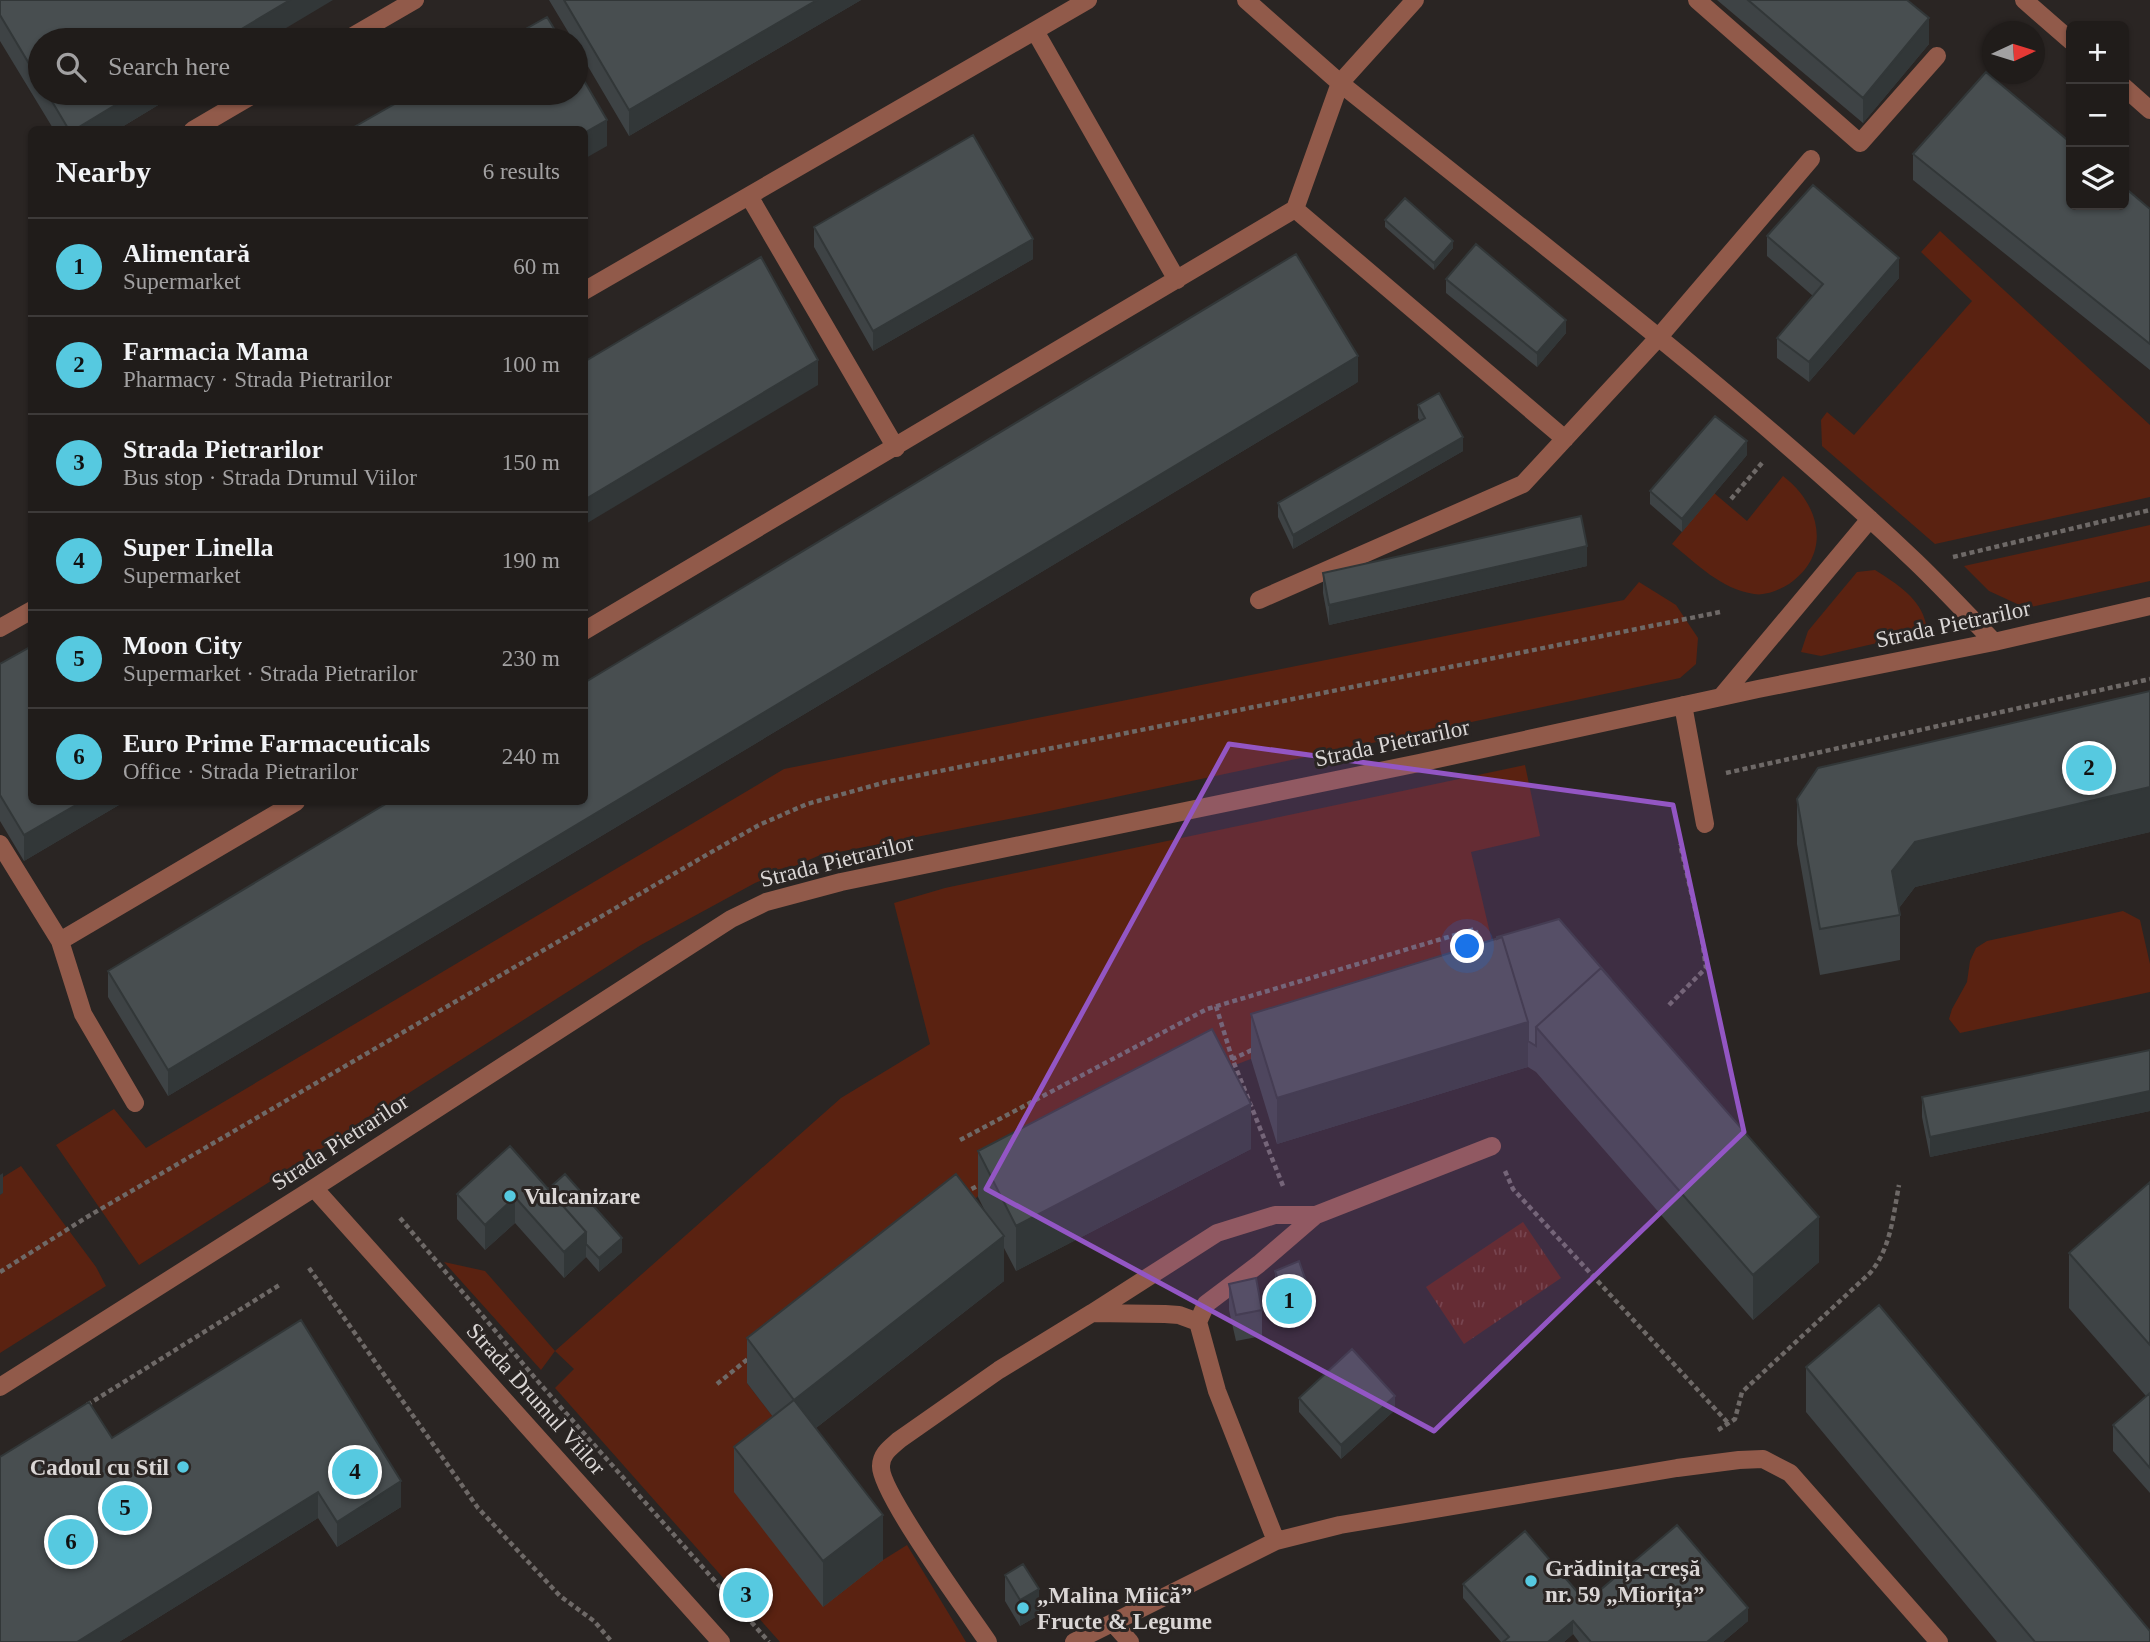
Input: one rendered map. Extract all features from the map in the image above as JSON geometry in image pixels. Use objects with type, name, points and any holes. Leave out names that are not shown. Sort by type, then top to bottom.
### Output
[{"type":"street","points":[[367,28],[415,0]]},
{"type":"street","points":[[588,289],[1088,0]]},
{"type":"street","points":[[1246,0],[1340,83],[1658,338],[1780,441],[1870,519],[1994,642]]},
{"type":"street","points":[[588,629],[1295,209],[1340,83],[1415,0]]},
{"type":"street","points":[[1697,0],[1860,144],[1937,56]]},
{"type":"street","points":[[2024,0],[2066,37]]},
{"type":"street","points":[[1035,31],[1177,280]]},
{"type":"street","points":[[2129,91],[2150,110]]},
{"type":"street","points":[[200,126],[236,105]]},
{"type":"street","points":[[1259,600],[1523,484],[1658,338],[1811,159]]},
{"type":"street","points":[[749,197],[896,448]]},
{"type":"street","points":[[1295,209],[1565,439]]},
{"type":"street","points":[[1721,697],[1870,519]]},
{"type":"street","name":"Strada Pietrarilor","points":[[0,1387],[731,919],[766,902],[841,882],[1994,642],[2150,606]]},
{"type":"street","points":[[0,628],[28,612]]},
{"type":"street","points":[[1683,705],[1704,817]]},
{"type":"street","points":[[60,941],[291,805]]},
{"type":"street","points":[[0,844],[60,941],[83,1014],[135,1103]]},
{"type":"street","points":[[1276,1541],[1217,1391],[1198,1322],[1206,1304],[1259,1264],[1316,1215],[1492,1146]]},
{"type":"street","name":"Strada Drumul Viilor","points":[[314,1188],[721,1642]]},
{"type":"street","points":[[988,1642],[883,1482],[881,1466],[885,1453],[899,1440],[999,1370],[1217,1233],[1275,1215],[1316,1215]]},
{"type":"street","points":[[1092,1313],[1179,1315],[1198,1322]]},
{"type":"street","points":[[1074,1642],[1276,1541],[1340,1524],[1677,1468],[1763,1459],[1790,1473],[1939,1642]]},
{"type":"street","points":[[1113,1623],[1130,1642]]},
{"type":"path","points":[[1731,499],[1780,441]]},
{"type":"path","points":[[1918,565],[2150,510]]},
{"type":"path","points":[[1697,779],[2150,679]]},
{"type":"path","points":[[1669,1005],[1706,968],[1678,833],[1680,827],[1704,817]]},
{"type":"path","points":[[960,1140],[1216,1006],[1475,929],[1482,953]]},
{"type":"path","points":[[1216,1006],[1232,1058],[1271,1160],[1297,1215]]},
{"type":"path","points":[[1220,1064],[1257,1048]]},
{"type":"path","points":[[1492,1146],[1513,1189],[1729,1424]]},
{"type":"path","points":[[955,1200],[990,1180]]},
{"type":"path","points":[[1677,1468],[1696,1443],[1729,1424],[1737,1414],[1738,1400],[1742,1392],[1880,1261],[1888,1239],[1899,1185]]},
{"type":"path","points":[[400,1218],[541,1385],[769,1642]]},
{"type":"path","points":[[309,1268],[478,1508],[560,1597],[594,1621],[612,1642]]},
{"type":"path","points":[[82,1408],[281,1284]]},
{"type":"path","points":[[717,1384],[759,1350]]},
{"type":"highlighted area","points":[[1229,744],[1673,805],[1744,1132],[1434,1431],[986,1189]]},
{"type":"green space","points":[[1940,231],[2150,425],[2150,497],[1935,544],[1822,446],[1821,420],[1827,412],[1854,435],[1972,301],[1921,252]]},
{"type":"green space","points":[[1783,476],[1806,500],[1816,529],[1812,558],[1803,572],[1789,584],[1763,594],[1742,591],[1710,575],[1672,544],[1714,493],[1747,521]]},
{"type":"green space","points":[[2150,525],[2150,581],[2026,608],[1989,591],[1964,566]]},
{"type":"green space","points":[[1875,570],[1913,599],[1926,624],[1916,634],[1821,656],[1801,652],[1808,631],[1857,572]]},
{"type":"green space","points":[[1639,582],[1676,605],[1698,638],[1696,664],[1680,678],[1040,813],[818,856],[755,883],[641,945],[139,1265],[56,1145],[114,1109],[146,1148],[784,769],[1624,600]]},
{"type":"green space","points":[[1525,765],[1540,836],[1471,852],[1497,963],[1212,1074],[978,1196],[956,1220],[747,1383],[883,1560],[907,1545],[966,1642],[780,1642],[555,1388],[574,1369],[555,1351],[841,1098],[930,1044],[894,903],[945,888]]},
{"type":"green space","points":[[2123,911],[2140,920],[2150,964],[2150,992],[1960,1033],[1949,1019],[1967,982],[1970,961],[1976,948],[1987,941]]},
{"type":"green space","points":[[21,1166],[96,1267],[106,1286],[0,1353],[0,1195],[3,1192],[0,1179]]},
{"type":"green space","points":[[1523,1222],[1561,1278],[1464,1344],[1426,1287]]},
{"type":"green space","points":[[444,1262],[485,1271],[555,1351],[541,1370]]},
{"type":"building","points":[[0,0],[290,0],[243,28],[28,28],[28,62],[0,15]]},
{"type":"building","points":[[564,0],[817,0],[629,110],[588,41],[588,28],[581,28]]},
{"type":"building","points":[[1748,0],[1907,0],[1929,18],[1863,98]]},
{"type":"building","points":[[547,17],[554,28],[527,28]]},
{"type":"building","points":[[1982,76],[1982,84],[2000,84],[2066,139],[2066,210],[2129,210],[2129,191],[2150,209],[2150,344],[1913,154]]},
{"type":"building","points":[[588,88],[607,120],[588,131],[588,126],[356,126],[393,105],[588,105]]},
{"type":"building","points":[[54,105],[115,105],[81,126],[67,126]]},
{"type":"building","points":[[973,135],[1033,239],[873,331],[814,227]]},
{"type":"building","points":[[1813,185],[1899,258],[1809,362],[1777,338],[1823,284],[1767,236]]},
{"type":"building","points":[[1405,198],[1453,241],[1434,263],[1385,220]]},
{"type":"building","points":[[1476,244],[1566,320],[1537,353],[1446,279]]},
{"type":"building","points":[[1296,254],[1358,356],[168,1070],[108,971],[384,805],[588,805],[588,681]]},
{"type":"building","points":[[761,257],[818,360],[588,498],[588,360]]},
{"type":"building","points":[[1439,393],[1463,437],[1293,535],[1278,503],[1425,418],[1418,405]]},
{"type":"building","points":[[1715,416],[1747,441],[1682,519],[1650,491]]},
{"type":"building","points":[[1581,516],[1587,546],[1329,605],[1323,573]]},
{"type":"building","points":[[28,648],[28,805],[76,805],[24,835],[0,795],[0,664]]},
{"type":"building","points":[[2150,691],[2150,787],[1915,842],[1892,871],[1900,915],[1820,929],[1797,799],[1818,768]]},
{"type":"building","points":[[1559,919],[1611,979],[1601,968],[1536,1027],[1536,1046],[1528,1041],[1528,1022],[1502,937],[1497,937]]},
{"type":"building","points":[[1502,937],[1528,1022],[1277,1098],[1251,1014]]},
{"type":"building","points":[[1601,968],[1819,1217],[1753,1275],[1536,1027]]},
{"type":"building","points":[[1212,1029],[1251,1104],[1016,1226],[978,1151]]},
{"type":"building","points":[[2150,1050],[2150,1091],[1930,1137],[1922,1097]]},
{"type":"building","points":[[510,1146],[586,1232],[564,1252],[515,1197],[485,1225],[457,1194]]},
{"type":"building","points":[[565,1174],[622,1238],[599,1258],[586,1244],[586,1232],[548,1189]]},
{"type":"building","points":[[956,1174],[1004,1236],[794,1400],[747,1338]]},
{"type":"building","points":[[2150,1182],[2150,1345],[2069,1253]]},
{"type":"building","points":[[1299,1261],[1307,1284],[1283,1293],[1275,1271]]},
{"type":"building","points":[[1256,1278],[1262,1310],[1236,1315],[1229,1284]]},
{"type":"building","points":[[1879,1305],[2150,1631],[2150,1642],[2035,1642],[1806,1367]]},
{"type":"building","points":[[301,1320],[401,1481],[337,1522],[318,1492],[77,1642],[0,1642],[0,1457],[89,1402],[112,1438]]},
{"type":"building","points":[[1352,1349],[1395,1396],[1341,1445],[1299,1398]]},
{"type":"building","points":[[2150,1393],[2150,1468],[2113,1425]]},
{"type":"building","points":[[794,1400],[883,1515],[823,1561],[734,1447]]},
{"type":"building","points":[[1677,1525],[1748,1608],[1707,1642],[1591,1642],[1573,1621],[1548,1642],[1503,1642],[1509,1637],[1463,1584],[1525,1531],[1586,1602]]},
{"type":"building","points":[[1023,1564],[1039,1589],[1020,1600],[1005,1575]]},
{"type":"place","name":"Farmacia Mama","points":[[2089,768]]},
{"type":"place","name":"Vulcanizare","points":[[510,1196]]},
{"type":"place","name":"Alimentară","points":[[1289,1301]]},
{"type":"place","name":"Cadoul cu Stil","points":[[183,1467]]},
{"type":"place","name":"Super Linella","points":[[355,1472]]},
{"type":"place","name":"Moon City","points":[[125,1508]]},
{"type":"place","name":"Euro Prime Farmaceuticals","points":[[71,1542]]},
{"type":"place","name":"Grădinița-creșă nr. 59 „Miorița”","points":[[1531,1581]]},
{"type":"place","name":"Strada Pietrarilor","points":[[746,1595]]},
{"type":"place","name":"„Malina Miică” Fructe & Legume","points":[[1023,1608]]}]
